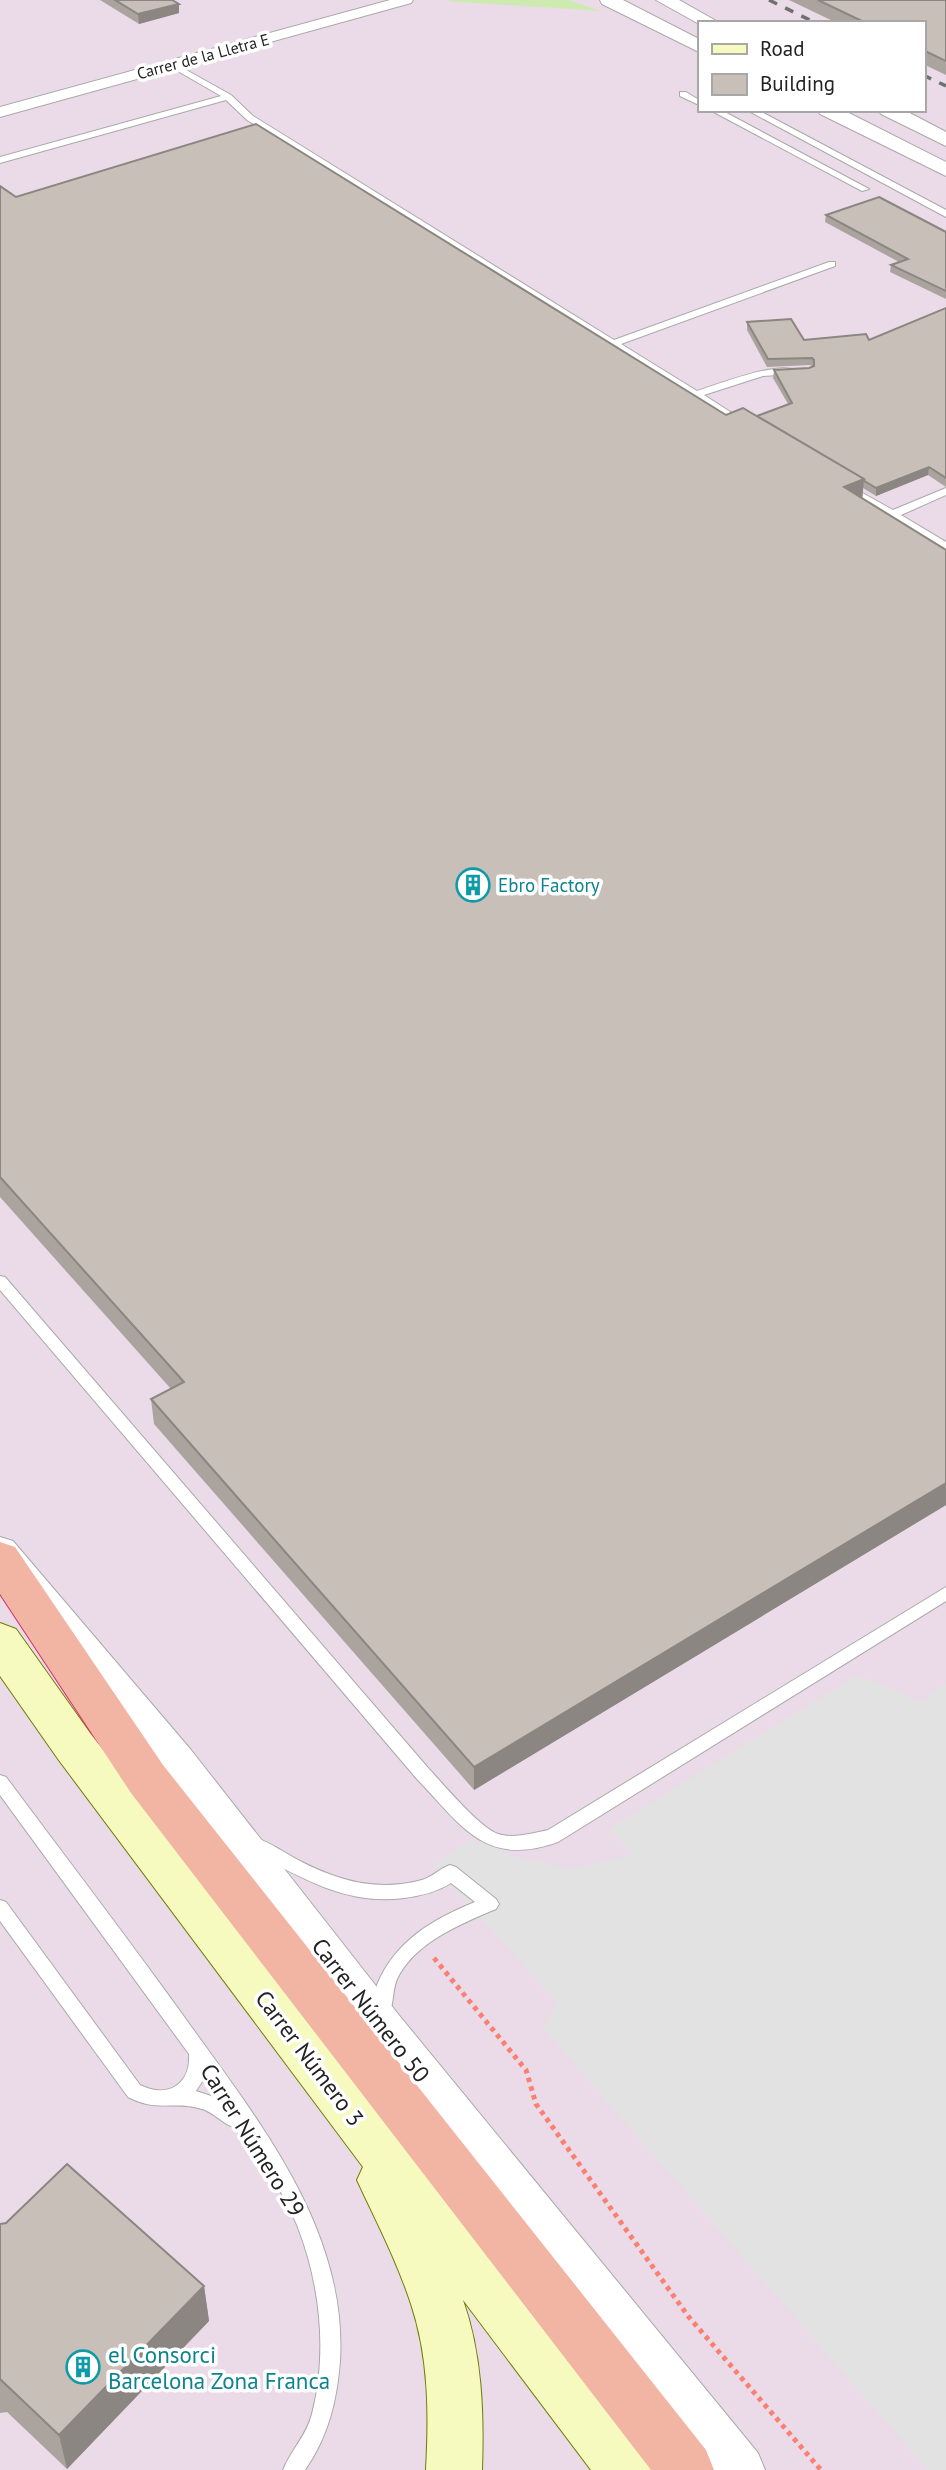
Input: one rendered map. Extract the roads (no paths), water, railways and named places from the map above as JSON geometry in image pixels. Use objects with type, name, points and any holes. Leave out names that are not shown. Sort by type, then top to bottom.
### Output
[{"type":"highway","points":[[0,1559],[147,1779],[686,2470]]},
{"type":"main road","name":"Carrer Número 3","points":[[0,1641],[74,1746],[625,2470]]},
{"type":"main road","points":[[355,2118],[429,2278],[444,2325],[454,2379],[457,2432],[454,2470]]},
{"type":"street","name":"Carrer de la Lletra E","points":[[0,96],[347,0]]},
{"type":"street","name":"Carrer de la Lletra E","points":[[0,113],[406,0]]},
{"type":"street","points":[[609,0],[698,45]]},
{"type":"street","points":[[665,0],[707,21]]},
{"type":"street","points":[[831,112],[946,170]]},
{"type":"street","points":[[891,112],[946,139]]},
{"type":"street","points":[[893,112],[946,125]]},
{"type":"street","points":[[915,154],[946,160]]},
{"type":"street","name":"Carrer Número 50","points":[[0,1551],[103,1671],[383,2027],[741,2470]]},
{"type":"lane","points":[[172,64],[228,97],[250,118],[754,431]]},
{"type":"lane","points":[[683,94],[697,100]]},
{"type":"lane","points":[[0,160],[228,97]]},
{"type":"lane","points":[[718,112],[865,189]]},
{"type":"lane","points":[[755,112],[946,214]]},
{"type":"lane","points":[[614,343],[832,264]]},
{"type":"lane","points":[[695,395],[762,373],[808,370]]},
{"type":"lane","points":[[836,481],[946,546]]},
{"type":"lane","points":[[894,514],[946,491]]},
{"type":"lane","points":[[0,1282],[423,1774],[462,1814],[494,1841],[523,1842],[552,1837],[946,1593]]},
{"type":"lane","name":"Carrer Número 29","points":[[0,1782],[198,2051],[280,2174],[305,2223],[322,2278],[329,2325],[329,2387],[324,2415],[315,2437],[293,2470]]},
{"type":"lane","points":[[228,1829],[322,1881],[356,1892],[389,1895],[422,1888],[444,1879],[450,1871],[490,1904],[440,1929],[402,1956],[387,1977],[381,1994],[383,2027]]},
{"type":"lane","name":"Carrer Número 29","points":[[0,1907],[130,2088],[150,2099],[176,2096],[187,2089],[195,2079],[200,2062],[198,2051]]},
{"type":"lane","points":[[176,2096],[196,2098],[218,2105],[256,2138]]},
{"type":"railway","points":[[769,0],[812,21]]},
{"type":"railway","points":[[925,76],[946,86]]},
{"type":"place","name":"Ebro Factory","points":[[473,885]]},
{"type":"place","name":"el Consorci Barcelona Zona Franca","points":[[83,2367]]}]
